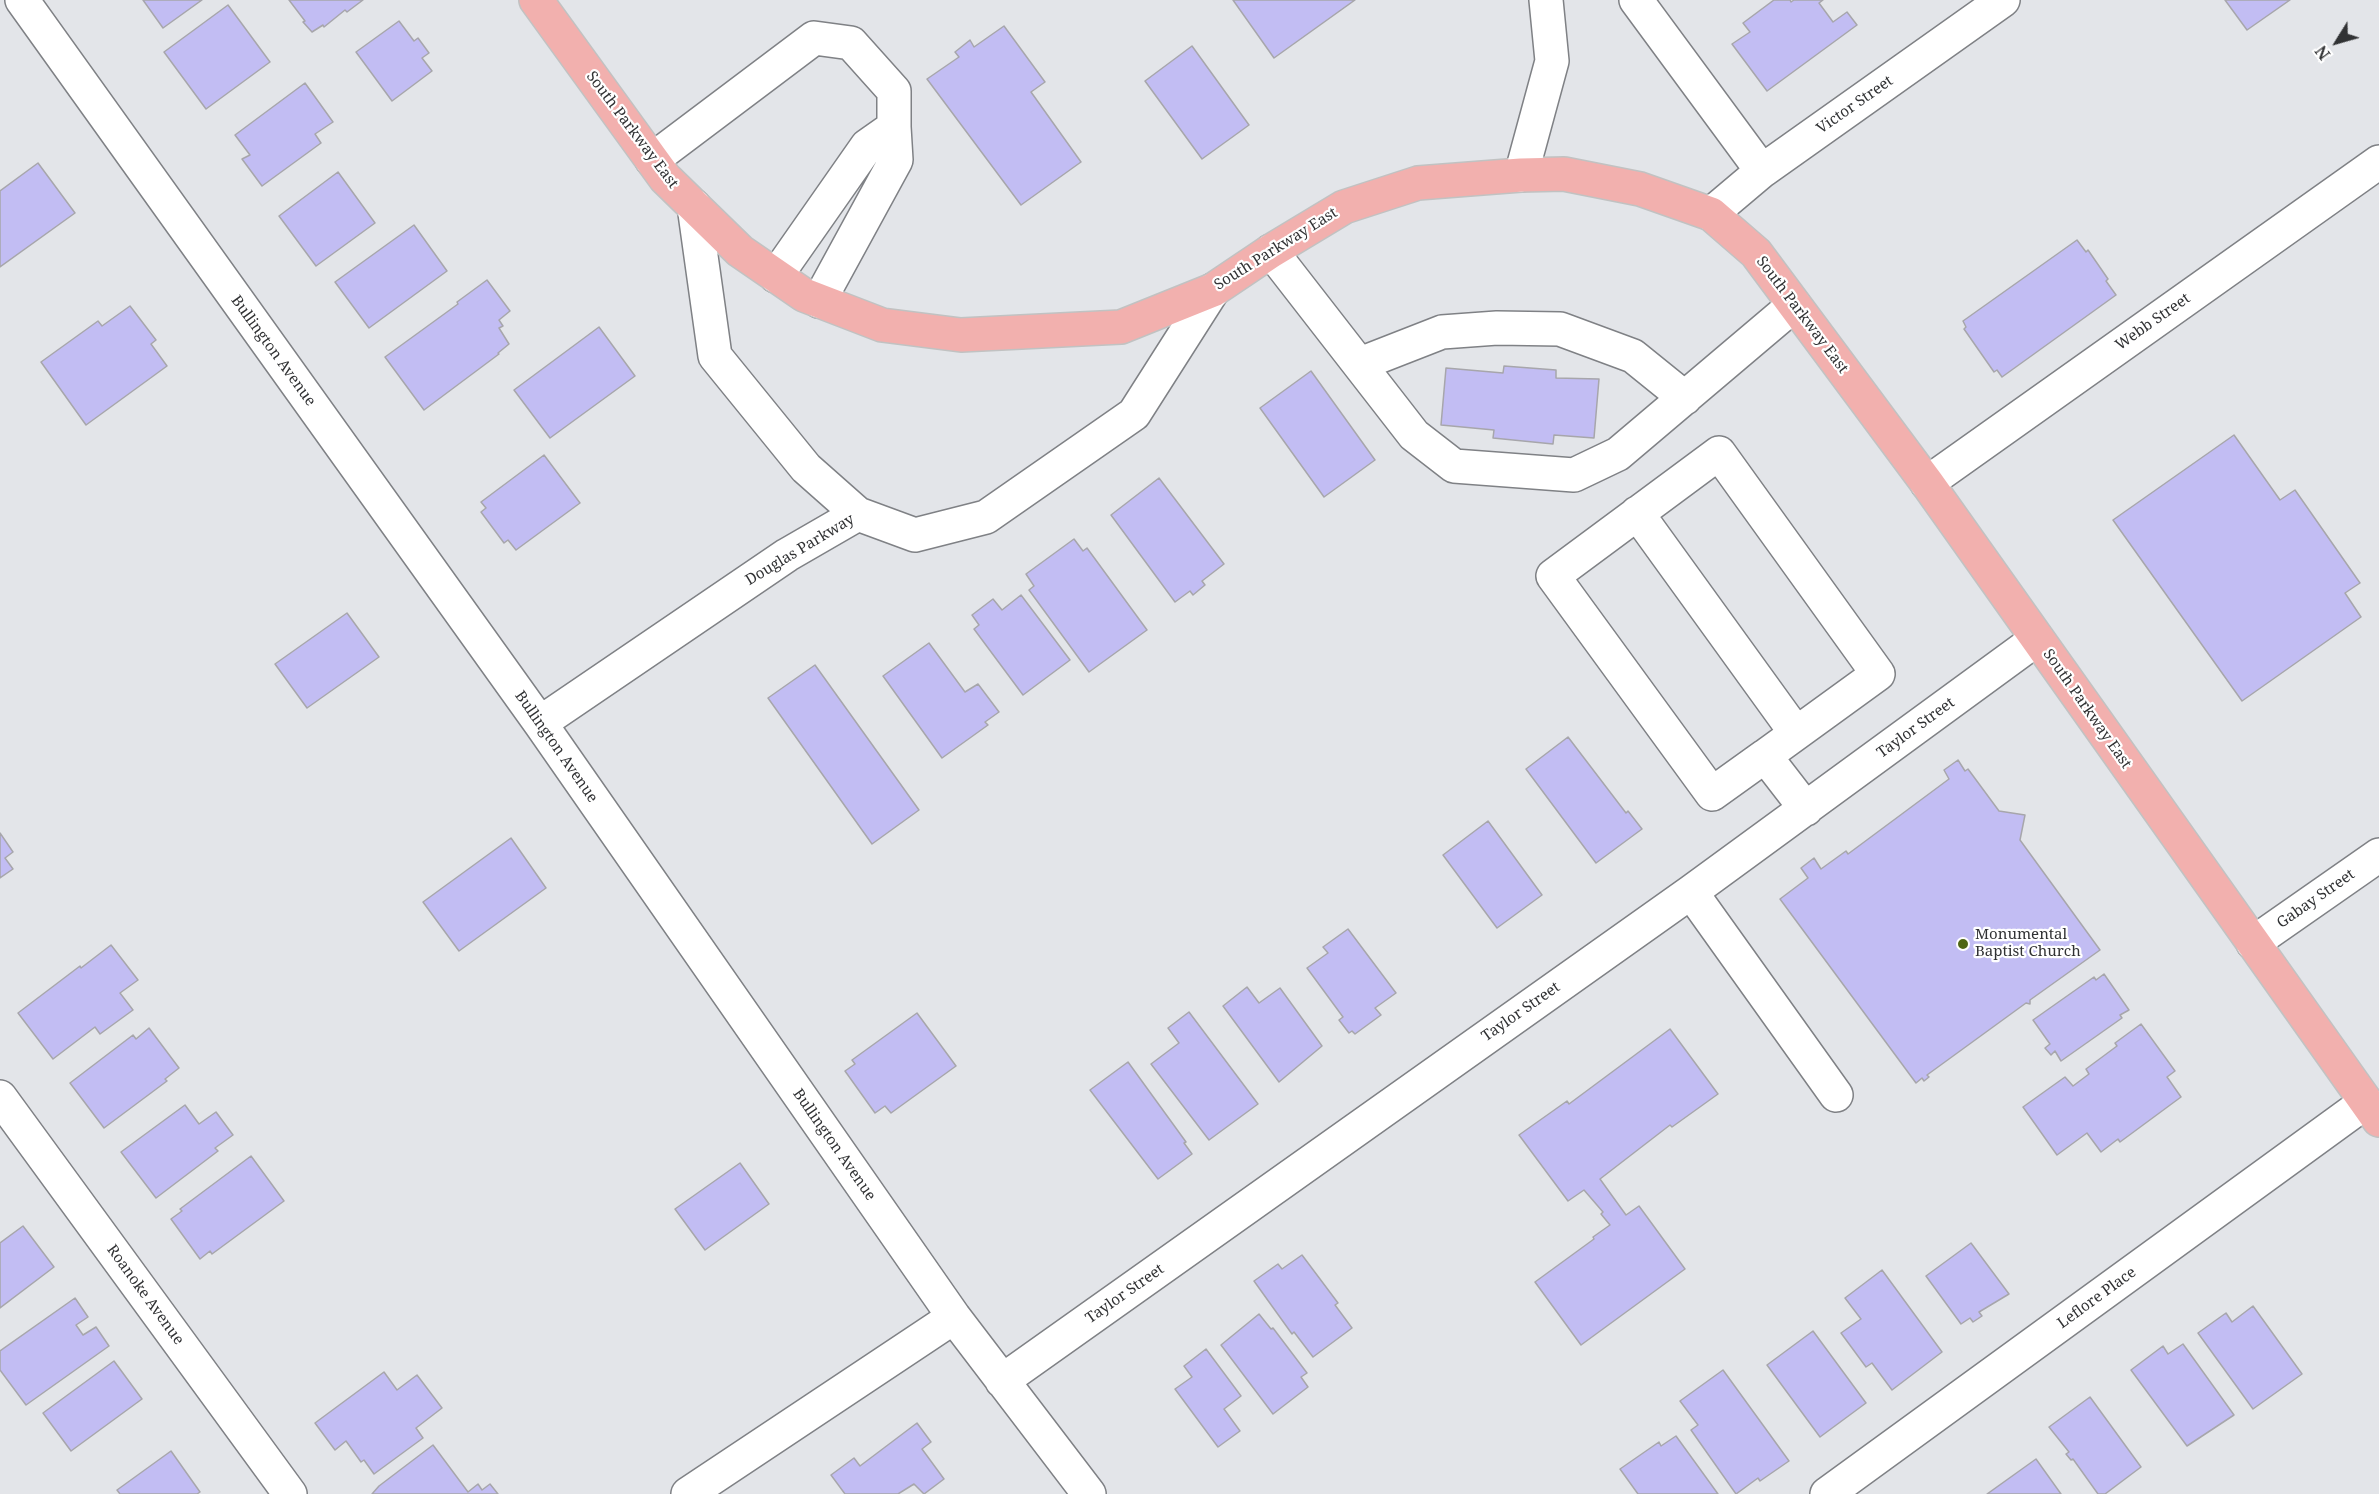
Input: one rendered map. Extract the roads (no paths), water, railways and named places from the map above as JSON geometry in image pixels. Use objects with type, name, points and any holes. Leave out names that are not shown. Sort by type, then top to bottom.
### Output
[{"type":"main road","name":"South Parkway East","points":[[536,0],[665,178],[740,251],[804,295],[882,325],[961,335],[1045,333],[1121,327],[1213,290],[1271,251],[1344,207],[1418,183],[1564,174],[1640,189],[1711,214],[1756,253],[1926,483],[2373,1111]]},
{"type":"street","name":"Bullington Avenue","points":[[22,0],[540,723],[954,1317],[1089,1494]]},
{"type":"street","points":[[1521,175],[1552,61],[1546,0]]},
{"type":"street","points":[[1636,0],[1762,171]]},
{"type":"street","name":"Victor Street","points":[[1711,214],[1762,171],[2003,0]]},
{"type":"street","points":[[652,160],[814,38],[851,43],[894,91],[896,160],[819,301]]},
{"type":"street","points":[[776,276],[867,146],[894,127]]},
{"type":"street","name":"Webb Street","points":[[1926,483],[2379,162]]},
{"type":"street","points":[[694,206],[715,356],[806,468],[858,514]]},
{"type":"street","points":[[1271,251],[1414,435],[1454,466],[1574,475],[1618,454],[1794,305]]},
{"type":"street","name":"Douglas Parkway","points":[[540,723],[787,555],[858,514],[915,535],[987,517],[1134,414],[1213,290]]},
{"type":"street","points":[[1360,363],[1442,332],[1497,328],[1560,329],[1633,356],[1685,398]]},
{"type":"street","points":[[1719,453],[1878,674],[1712,794],[1553,576],[1637,513],[1719,453]]},
{"type":"street","points":[[1637,513],[1796,733]]},
{"type":"street","name":"Taylor Street","points":[[1002,1381],[1806,809],[2037,639]]},
{"type":"street","points":[[1765,756],[1806,809]]},
{"type":"street","name":"Gabay Street","points":[[2253,943],[2379,855]]},
{"type":"street","points":[[1690,892],[1836,1095]]},
{"type":"street","name":"Roanoke Avenue","points":[[0,1097],[290,1494]]},
{"type":"street","name":"Leflore Place","points":[[1827,1494],[2373,1111]]},
{"type":"street","points":[[688,1494],[954,1317]]},
{"type":"place","name":"Monumental Baptist Church","points":[[1963,944]]}]
